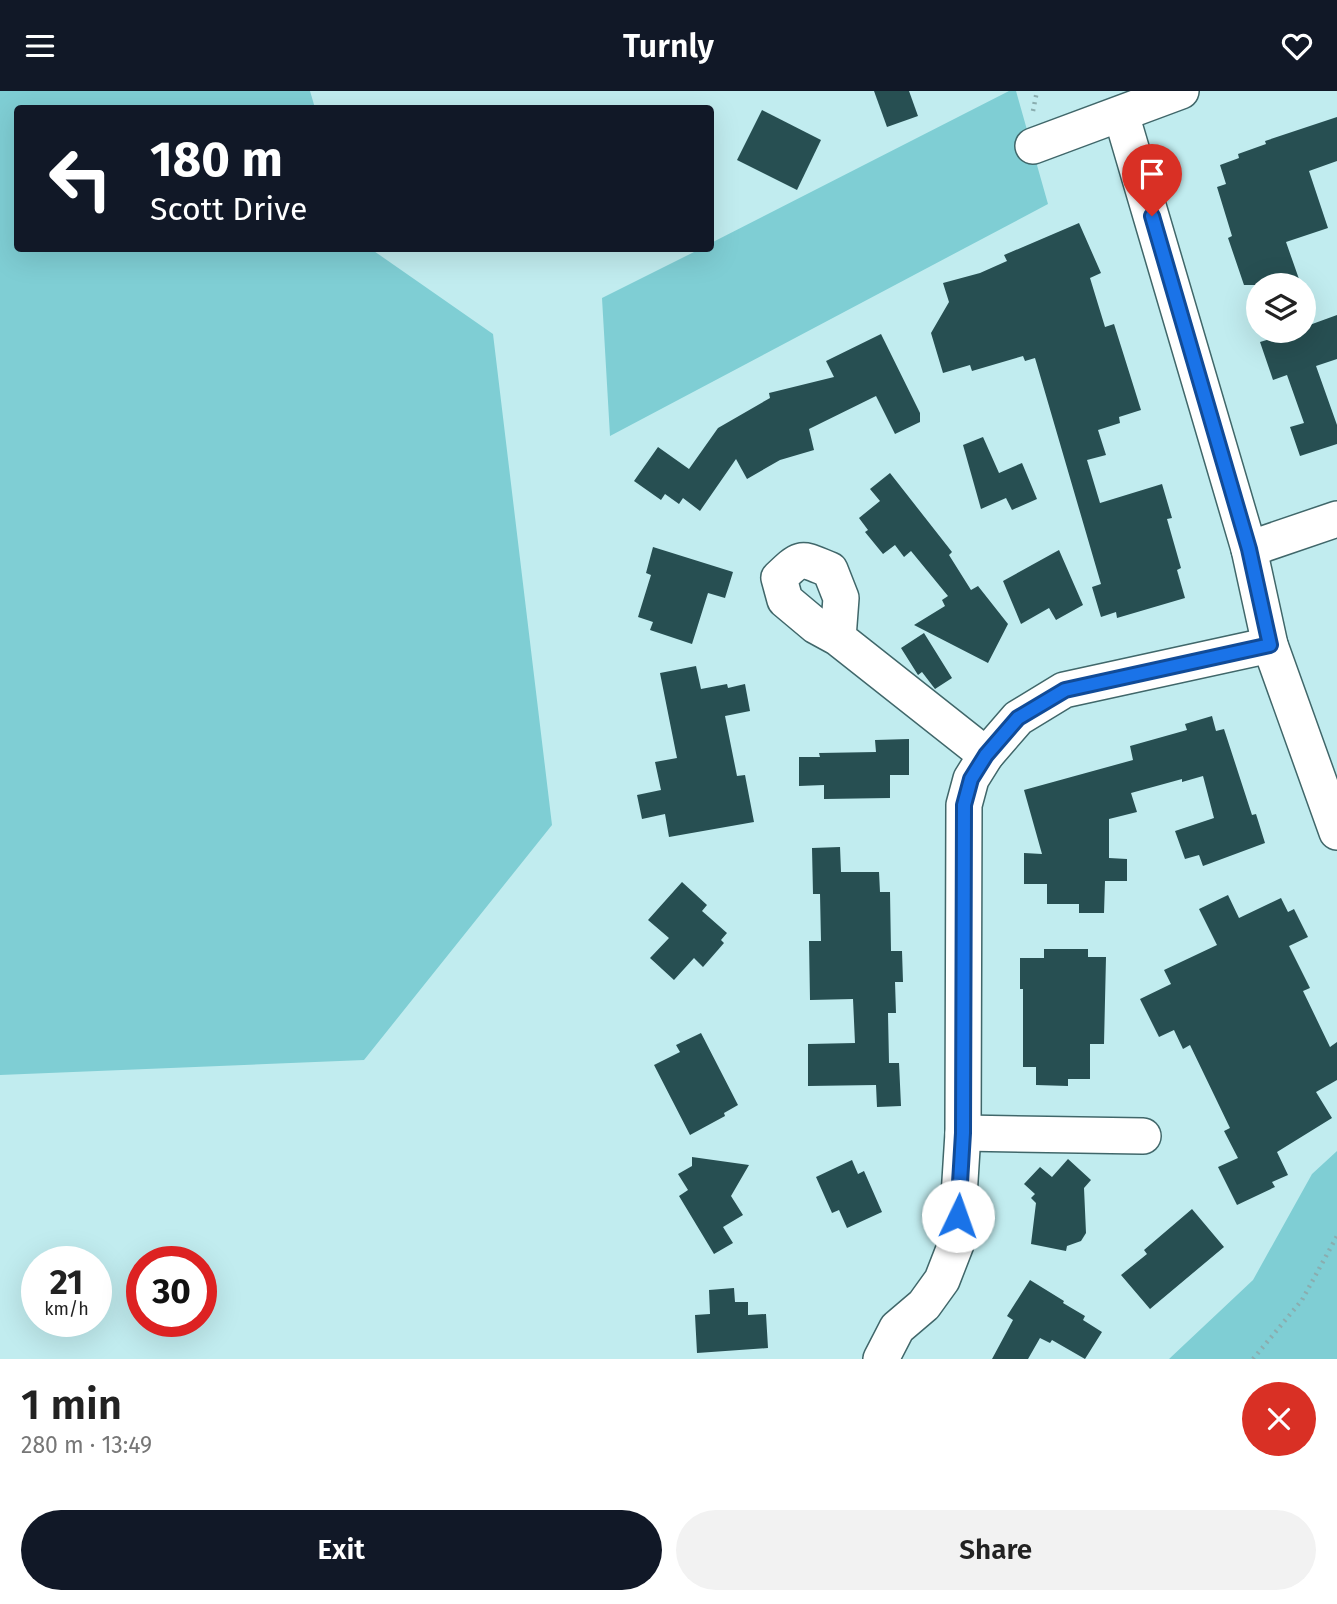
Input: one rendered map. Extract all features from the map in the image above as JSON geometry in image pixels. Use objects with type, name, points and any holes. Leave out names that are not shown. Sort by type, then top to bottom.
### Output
[{"type":"street","points":[[1033,146],[1181,91]]},
{"type":"street","points":[[1121,114],[1249,549],[1270,645],[1337,832]]},
{"type":"street","points":[[1249,549],[1337,519]]},
{"type":"street","points":[[838,638],[986,755]]},
{"type":"street","points":[[881,1359],[897,1328],[923,1305],[942,1280],[956,1244],[963,1133],[964,805],[971,779],[986,755],[1018,718],[1065,690],[1270,645]]},
{"type":"street","points":[[963,1133],[1143,1136]]},
{"type":"path","points":[[1253,1359],[1302,1300],[1337,1236]]},
{"type":"shaded area","points":[[0,91],[310,91],[314,105],[14,105],[14,252],[375,252],[493,334],[552,825],[364,1060],[0,1075]]},
{"type":"shaded area","points":[[1009,91],[1016,91],[1048,204],[610,436],[602,298],[694,252],[714,252],[714,241]]},
{"type":"shaded area","points":[[1337,1151],[1337,1359],[1169,1359],[1253,1280],[1312,1174]]},
{"type":"building","points":[[874,91],[909,91],[918,116],[887,127]]},
{"type":"building","points":[[762,110],[821,140],[797,190],[737,160]]},
{"type":"building","points":[[1337,117],[1337,161],[1309,171],[1328,228],[1286,242],[1297,273],[1246,273],[1244,285],[1228,238],[1232,236],[1217,187],[1226,184],[1220,165],[1239,158],[1238,154],[1266,144],[1265,141]]},
{"type":"building","points":[[1079,223],[1101,273],[1090,278],[1105,327],[1114,324],[1141,410],[1119,417],[1120,423],[1098,430],[1106,455],[1087,460],[1100,503],[1162,484],[1172,518],[1167,519],[1181,568],[1177,570],[1185,598],[1117,618],[1116,612],[1101,617],[1092,587],[1101,584],[1035,358],[1025,361],[1023,356],[972,371],[970,365],[943,373],[931,333],[949,302],[943,283],[980,273],[1007,261],[1004,255]]},
{"type":"building","points":[[1337,315],[1337,359],[1316,366],[1337,425],[1337,444],[1300,456],[1290,427],[1304,423],[1287,375],[1273,380],[1260,343],[1316,343],[1316,323]]},
{"type":"building","points":[[881,334],[920,413],[920,422],[895,434],[876,396],[809,429],[814,450],[780,460],[747,479],[736,459],[700,511],[683,498],[679,504],[665,494],[661,500],[634,481],[658,447],[689,469],[718,428],[770,398],[769,393],[834,377],[826,361]]},
{"type":"building","points":[[983,437],[999,473],[1022,463],[1037,499],[1012,510],[1006,498],[981,509],[963,445]]},
{"type":"building","points":[[890,473],[952,552],[949,555],[971,590],[978,586],[1008,624],[988,663],[914,625],[945,606],[942,600],[948,596],[911,551],[904,557],[895,545],[883,554],[865,532],[868,530],[859,518],[880,501],[870,489]]},
{"type":"building","points":[[653,547],[733,572],[725,598],[708,593],[692,644],[650,630],[653,622],[638,617],[651,575],[646,573]]},
{"type":"building","points":[[1059,550],[1083,605],[1056,620],[1049,608],[1021,624],[1003,581]]},
{"type":"building","points":[[924,633],[952,678],[935,689],[922,672],[918,675],[901,648]]},
{"type":"building","points":[[696,666],[701,689],[745,684],[750,711],[725,716],[737,776],[745,775],[754,822],[669,837],[665,814],[642,819],[637,795],[661,790],[655,762],[677,758],[660,673]]},
{"type":"building","points":[[1212,716],[1216,731],[1224,729],[1252,815],[1256,814],[1265,843],[1203,866],[1199,855],[1185,859],[1175,831],[1214,818],[1203,776],[1182,782],[1182,779],[1131,793],[1137,812],[1109,819],[1109,858],[1127,859],[1127,881],[1105,881],[1104,913],[1079,913],[1079,904],[1047,904],[1047,884],[1024,884],[1024,853],[1042,854],[1024,790],[1133,760],[1130,746],[1187,730],[1185,724]]},
{"type":"building","points":[[909,739],[909,775],[890,775],[890,798],[824,799],[824,785],[799,786],[799,757],[820,757],[819,753],[876,752],[875,740]]},
{"type":"building","points":[[840,847],[841,872],[879,872],[880,892],[890,892],[891,951],[902,951],[903,982],[895,982],[896,1013],[888,1013],[889,1063],[899,1063],[901,1106],[877,1107],[876,1085],[808,1086],[808,1044],[855,1043],[853,999],[810,1000],[809,941],[821,941],[820,894],[813,894],[812,848]]},
{"type":"building","points":[[682,882],[707,905],[702,911],[727,933],[721,940],[724,943],[703,967],[694,958],[674,980],[650,958],[669,938],[648,920]]},
{"type":"building","points":[[1228,895],[1239,918],[1281,898],[1288,912],[1294,909],[1308,937],[1289,946],[1310,988],[1303,991],[1330,1047],[1337,1042],[1337,1080],[1316,1092],[1332,1118],[1277,1152],[1288,1175],[1272,1182],[1275,1187],[1237,1205],[1218,1167],[1238,1158],[1224,1131],[1230,1128],[1190,1045],[1183,1049],[1174,1030],[1159,1037],[1140,999],[1171,984],[1164,970],[1217,945],[1199,909]]},
{"type":"building","points":[[1044,949],[1088,949],[1088,957],[1106,957],[1104,1044],[1090,1044],[1090,1079],[1068,1079],[1068,1086],[1036,1085],[1036,1067],[1023,1067],[1023,989],[1020,989],[1020,958],[1044,958]]},
{"type":"building","points":[[701,1033],[738,1105],[724,1113],[725,1116],[690,1135],[654,1065],[680,1052],[676,1045]]},
{"type":"building","points":[[692,1157],[749,1165],[731,1196],[743,1215],[723,1227],[733,1243],[714,1254],[679,1196],[688,1190],[678,1174],[692,1166]]},
{"type":"building","points":[[1068,1159],[1091,1180],[1084,1188],[1086,1233],[1081,1241],[1067,1246],[1066,1251],[1031,1244],[1036,1203],[1031,1198],[1035,1194],[1024,1184],[1040,1167],[1052,1177]]},
{"type":"building","points":[[852,1160],[858,1174],[864,1171],[882,1212],[847,1228],[839,1210],[832,1213],[816,1177]]},
{"type":"building","points":[[1192,1209],[1224,1247],[1150,1309],[1121,1275],[1147,1254],[1144,1250]]},
{"type":"building","points":[[1030,1280],[1085,1316],[1083,1320],[1102,1332],[1085,1359],[1052,1340],[1050,1343],[1040,1338],[1028,1359],[992,1359],[1013,1320],[1007,1316]]},
{"type":"building","points":[[734,1288],[735,1302],[748,1302],[748,1315],[766,1314],[768,1348],[697,1353],[695,1315],[710,1314],[709,1290]]},
{"type":"route","points":[[958,1216],[963,1133],[962,851],[964,805],[971,779],[986,755],[1018,718],[1065,690],[1270,645],[1249,549],[1152,216]]}]
